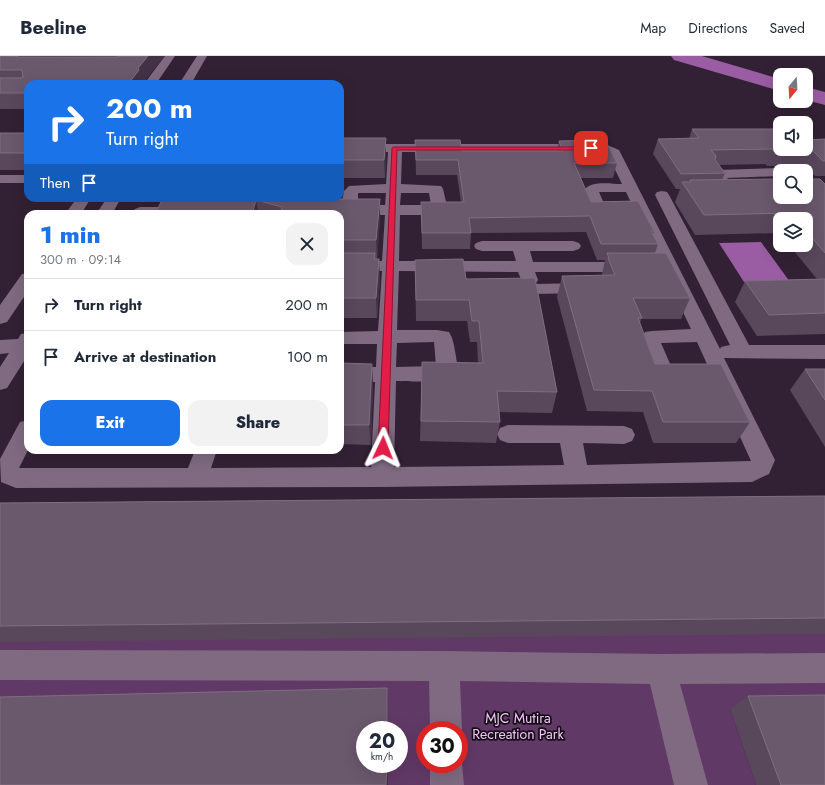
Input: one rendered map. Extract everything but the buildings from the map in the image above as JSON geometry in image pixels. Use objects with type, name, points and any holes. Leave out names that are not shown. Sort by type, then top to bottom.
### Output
[{"type":"street","points":[[153,80],[170,56]]},
{"type":"street","points":[[187,80],[202,56]]},
{"type":"street","points":[[344,148],[394,148],[506,152],[537,155]]},
{"type":"street","points":[[382,477],[394,148]]},
{"type":"street","points":[[24,436],[6,470],[10,475],[16,478],[382,477],[752,472],[760,467],[763,460],[704,335],[657,267],[643,210],[614,153],[605,148],[506,152],[483,156]]},
{"type":"street","points":[[717,194],[737,194],[717,174],[773,172]]},
{"type":"street","points":[[0,179],[24,179]]},
{"type":"street","points":[[393,188],[436,189],[439,206],[435,210],[392,210],[355,210],[349,207],[351,191],[354,189],[393,188]]},
{"type":"street","points":[[643,210],[600,210],[597,208],[591,190],[596,188],[670,195],[743,352]]},
{"type":"street","points":[[482,246],[573,246]]},
{"type":"street","points":[[520,246],[525,266],[524,289],[586,288]]},
{"type":"street","points":[[344,266],[657,267]]},
{"type":"street","points":[[0,318],[24,284]]},
{"type":"street","points":[[704,335],[652,337],[650,341],[663,371],[677,374],[718,363],[743,352],[825,352]]},
{"type":"street","points":[[344,338],[442,337],[444,341],[447,368],[440,373],[344,375]]},
{"type":"street","points":[[0,346],[24,342]]},
{"type":"street","points":[[4,372],[24,345]]},
{"type":"street","points":[[508,434],[624,435]]},
{"type":"street","points":[[570,434],[577,474]]},
{"type":"street","points":[[196,477],[205,454]]},
{"type":"street","points":[[0,665],[444,666],[661,669],[825,668]]},
{"type":"street","points":[[444,666],[446,721]]},
{"type":"street","points":[[661,669],[691,785]]},
{"type":"street","points":[[446,773],[447,785]]},
{"type":"green space","name":"MJC Mutira Recreation Park","points":[[825,613],[825,709],[730,709],[756,785],[388,785],[388,773],[408,773],[408,721],[356,721],[356,728],[0,711],[0,617]]},
{"type":"shaded area","points":[[761,242],[790,282],[744,282],[719,243]]},
{"type":"waterway","points":[[680,56],[773,83]]},
{"type":"waterway","points":[[813,95],[825,99]]},
{"type":"route","points":[[383,448],[394,148],[591,148]]}]
